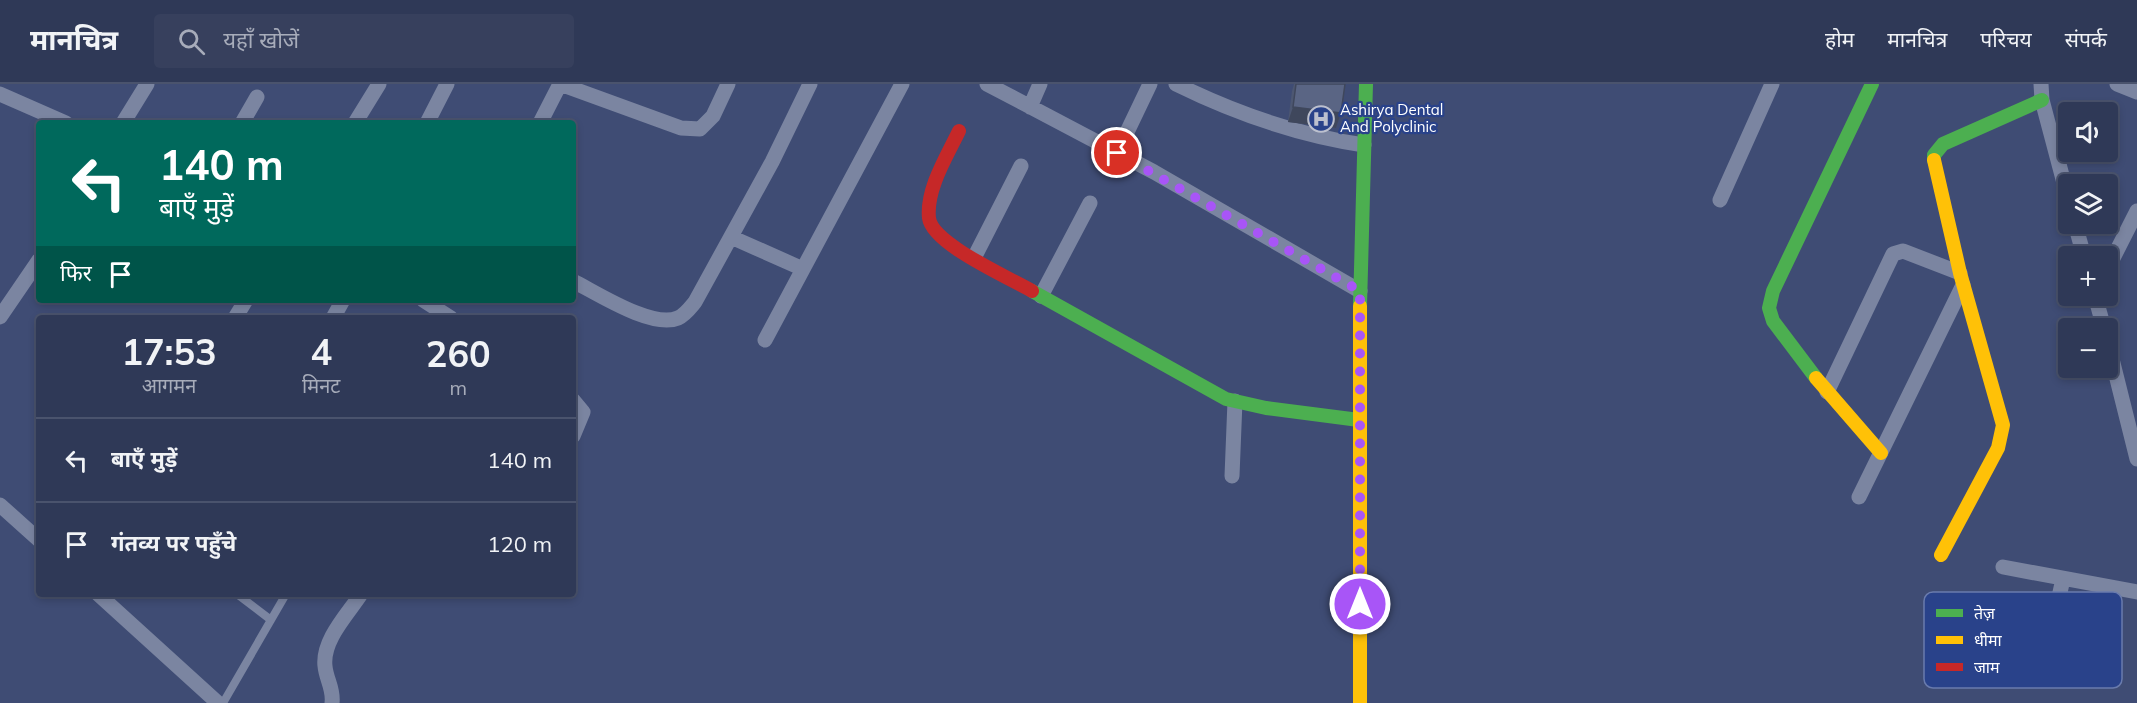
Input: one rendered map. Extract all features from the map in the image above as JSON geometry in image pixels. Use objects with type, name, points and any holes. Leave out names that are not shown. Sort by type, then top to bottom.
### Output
[{"type":"street","points":[[125,120],[147,84]]},
{"type":"street","points":[[357,120],[379,84]]},
{"type":"street","points":[[429,120],[447,84]]},
{"type":"street","points":[[542,120],[560,84],[681,128],[700,129],[713,116],[728,84]]},
{"type":"street","points":[[765,340],[902,84]]},
{"type":"street","points":[[987,84],[1117,153],[1360,291]]},
{"type":"street","points":[[1030,107],[1040,84]]},
{"type":"street","points":[[1117,153],[1150,84]]},
{"type":"street","points":[[1176,84],[1277,127],[1324,139],[1364,145]]},
{"type":"street","points":[[1360,703],[1360,291],[1366,84]]},
{"type":"street","points":[[1720,200],[1772,84]]},
{"type":"street","points":[[1872,84],[1770,302],[1773,321],[1827,392],[1881,453]]},
{"type":"street","points":[[2041,84],[2042,100],[2062,174]]},
{"type":"street","points":[[2117,84],[2137,92]]},
{"type":"street","points":[[576,282],[646,317],[660,320],[677,318],[695,302],[772,162],[808,85]]},
{"type":"street","points":[[0,94],[59,120]]},
{"type":"street","points":[[244,120],[257,97]]},
{"type":"street","points":[[1941,555],[1998,448],[2003,431],[2002,416],[1961,279],[1934,164],[1934,155],[1943,144],[2042,100]]},
{"type":"street","points":[[959,131],[933,195],[930,225],[944,241],[1192,381],[1235,401],[1266,408],[1359,420]]},
{"type":"street","points":[[974,258],[1021,166]]},
{"type":"street","points":[[1041,296],[1090,203]]},
{"type":"street","points":[[2118,248],[2137,211]]},
{"type":"street","points":[[731,237],[803,269]]},
{"type":"street","points":[[1827,392],[1893,254],[1903,251],[1961,279]]},
{"type":"street","points":[[0,317],[36,264]]},
{"type":"street","points":[[1859,497],[1961,279]]},
{"type":"street","points":[[428,303],[444,312]]},
{"type":"street","points":[[2118,374],[2134,423],[2137,459]]},
{"type":"street","points":[[1232,476],[1235,401]]},
{"type":"street","points":[[576,404],[583,412],[576,429]]},
{"type":"street","points":[[0,505],[36,537]]},
{"type":"street","points":[[2003,567],[2137,592]]},
{"type":"street","points":[[2060,592],[2063,579]]},
{"type":"street","points":[[101,597],[218,703]]},
{"type":"street","points":[[332,703],[331,685],[325,668],[326,647],[359,597]]},
{"type":"lane","points":[[241,597],[271,620]]},
{"type":"lane","points":[[223,703],[284,597]]},
{"type":"building","points":[[1296,84],[1345,84],[1341,113],[1293,107]]},
{"type":"traffic: fast","points":[[1360,306],[1366,84]]},
{"type":"traffic: fast","points":[[1816,378],[1773,321],[1769,308],[1773,291],[1872,84]]},
{"type":"traffic: fast","points":[[1934,160],[1934,155],[1943,144],[2042,100]]},
{"type":"traffic: fast","points":[[1032,291],[1226,399],[1266,408],[1359,420]]},
{"type":"traffic: slow","points":[[1934,160],[1960,273],[2003,425],[1998,448],[1941,555]]},
{"type":"traffic: slow","points":[[1360,306],[1360,703]]},
{"type":"traffic: slow","points":[[1816,378],[1881,453]]},
{"type":"traffic: jam","points":[[959,131],[934,184],[929,207],[929,218],[933,228],[957,249],[1032,291]]},
{"type":"place","name":"Ashirya Dental And Polyclinic","points":[[1321,119]]},
{"type":"route","points":[[1117,153],[1360,291],[1360,604]]}]
